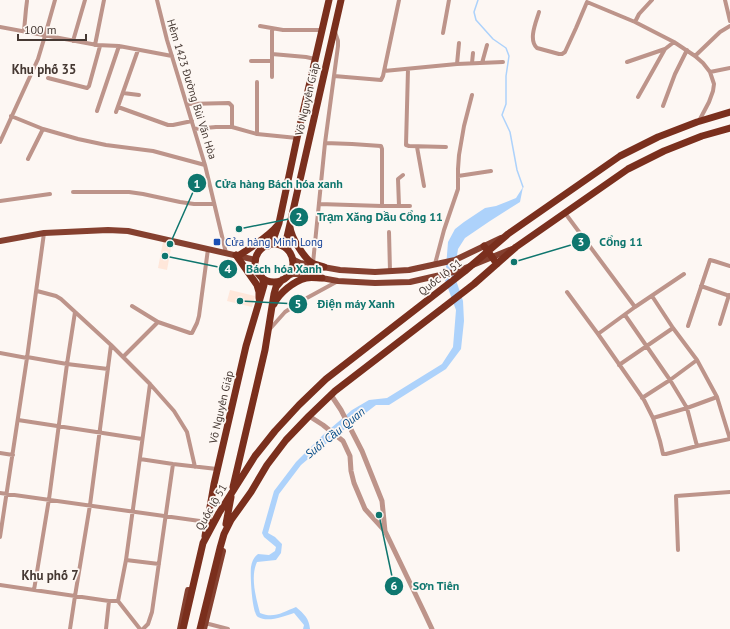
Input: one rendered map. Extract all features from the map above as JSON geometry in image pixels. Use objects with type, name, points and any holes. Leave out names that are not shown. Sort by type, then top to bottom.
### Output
[{"type":"highway","name":"Võ Nguyên Giáp","points":[[268,246],[273,240],[279,223],[329,0]]},
{"type":"highway","name":"Võ Nguyên Giáp","points":[[288,250],[287,237],[341,0]]},
{"type":"highway","name":"Quốc lộ 51","points":[[232,492],[255,456],[271,436],[299,405],[326,379],[440,290],[461,271],[472,265],[508,234],[620,156],[658,137],[698,121],[730,112]]},
{"type":"highway","name":"Quốc lộ 51","points":[[183,629],[203,544],[286,440],[331,395],[474,284],[516,247],[628,169],[664,151],[702,136],[730,128]]},
{"type":"highway","points":[[259,302],[257,285],[237,255],[244,252],[272,231],[279,223]]},
{"type":"highway","points":[[290,225],[293,239],[308,260],[324,267]]},
{"type":"highway","points":[[200,629],[224,534],[232,492],[265,350],[274,294],[276,288],[285,278],[291,271],[293,265],[288,250],[274,244],[262,249],[256,260],[258,272],[266,280],[272,282],[278,282],[285,278]]},
{"type":"highway","points":[[488,252],[497,264]]},
{"type":"highway","name":"Võ Nguyên Giáp","points":[[203,544],[218,469],[246,346],[264,285],[262,277]]},
{"type":"highway","points":[[271,314],[276,300],[287,288],[306,278],[322,278]]},
{"type":"highway","points":[[210,506],[228,511]]},
{"type":"highway","points":[[224,534],[224,544]]},
{"type":"main road","points":[[0,241],[44,233],[108,230],[128,231],[256,260]]},
{"type":"main road","points":[[292,259],[300,263],[340,270],[375,272],[409,270],[516,247]]},
{"type":"main road","points":[[285,278],[293,274],[299,274],[338,281],[375,283],[410,282],[461,271]]},
{"type":"main road","name":"Quốc lộ 51","points":[[205,626],[224,544],[228,511]]},
{"type":"main road","name":"Quốc lộ 51","points":[[180,629],[197,555],[203,544]]},
{"type":"street","points":[[0,142],[38,59],[55,0]]},
{"type":"street","points":[[73,41],[85,0]]},
{"type":"street","points":[[95,45],[104,0]]},
{"type":"street","name":"Hẻm 1423 Đường Bùi Văn Hòa","points":[[157,0],[172,56],[205,165],[226,253]]},
{"type":"street","points":[[334,76],[381,80],[399,0]]},
{"type":"street","points":[[443,34],[449,0]]},
{"type":"street","points":[[635,22],[639,14],[652,0]]},
{"type":"street","points":[[725,0],[730,21]]},
{"type":"street","points":[[24,31],[28,1]]},
{"type":"street","points":[[539,12],[534,27],[534,43],[537,48],[562,54],[565,52],[587,1],[635,22],[687,50],[710,72],[714,84],[709,102],[698,121]]},
{"type":"street","points":[[0,26],[100,46],[119,46],[172,56]]},
{"type":"street","points":[[260,26],[283,30],[322,30]]},
{"type":"street","points":[[695,56],[720,32],[730,26]]},
{"type":"street","points":[[272,29],[272,77]]},
{"type":"street","points":[[313,263],[318,204],[338,41],[334,30]]},
{"type":"street","points":[[627,62],[665,49],[674,42]]},
{"type":"street","points":[[457,64],[460,43]]},
{"type":"street","points":[[482,62],[487,45]]},
{"type":"street","points":[[48,78],[87,88],[89,86],[100,46]]},
{"type":"street","points":[[97,111],[119,46]]},
{"type":"street","points":[[638,98],[665,49]]},
{"type":"street","points":[[116,112],[138,50]]},
{"type":"street","points":[[663,106],[675,74],[687,50]]},
{"type":"street","points":[[472,63],[473,52]]},
{"type":"street","points":[[272,54],[315,59]]},
{"type":"street","points":[[252,60],[272,61]]},
{"type":"street","points":[[384,71],[482,62],[503,62]]},
{"type":"street","points":[[710,72],[730,68]]},
{"type":"street","points":[[408,69],[406,145],[446,147]]},
{"type":"street","points":[[257,82],[257,134]]},
{"type":"street","points":[[123,93],[139,94]]},
{"type":"street","points":[[437,264],[444,230],[458,191],[459,155],[464,126],[472,95]]},
{"type":"street","points":[[187,104],[231,104],[232,127]]},
{"type":"street","points":[[118,107],[168,125],[192,121]]},
{"type":"street","points":[[11,116],[43,129],[91,142],[153,151],[205,165]]},
{"type":"street","points":[[194,129],[232,127],[257,134],[297,138]]},
{"type":"street","points":[[28,159],[43,129]]},
{"type":"street","points":[[325,143],[381,146],[382,206]]},
{"type":"street","points":[[417,146],[424,186]]},
{"type":"street","points":[[458,176],[491,171]]},
{"type":"street","points":[[399,206],[398,179],[403,175]]},
{"type":"street","points":[[73,192],[129,192],[194,204],[214,204]]},
{"type":"street","points":[[0,201],[50,194]]},
{"type":"street","points":[[318,204],[410,206]]},
{"type":"street","points":[[565,213],[635,307]]},
{"type":"street","points":[[389,232],[390,271]]},
{"type":"street","points":[[0,537],[37,291],[44,233]]},
{"type":"street","points":[[132,306],[158,322],[192,333],[199,316],[208,249]]},
{"type":"street","points":[[688,326],[710,260],[730,266]]},
{"type":"street","points":[[598,334],[684,274]]},
{"type":"street","points":[[268,331],[285,312],[338,281]]},
{"type":"street","points":[[701,286],[730,295],[720,324]]},
{"type":"street","points":[[37,291],[56,296],[76,312],[150,384],[174,411],[187,432],[195,467]]},
{"type":"street","points":[[567,292],[642,398],[653,418],[660,441],[662,454],[730,439],[717,397],[697,360],[673,328],[652,296]]},
{"type":"street","points":[[34,590],[49,499],[67,364],[76,312]]},
{"type":"street","points":[[625,315],[670,380],[686,408],[697,446]]},
{"type":"street","points":[[123,357],[158,322]]},
{"type":"street","points":[[620,365],[673,328]]},
{"type":"street","points":[[70,629],[90,505],[111,345]]},
{"type":"street","points":[[0,354],[108,369]]},
{"type":"street","points":[[642,398],[697,360]]},
{"type":"street","points":[[118,601],[126,560],[150,384]]},
{"type":"street","points":[[331,395],[341,410],[362,451],[382,501],[385,531]]},
{"type":"street","points":[[653,418],[717,397]]},
{"type":"street","points":[[309,416],[343,441],[350,456],[351,471],[354,483],[365,509],[385,531],[432,629]]},
{"type":"street","points":[[18,420],[142,439]]},
{"type":"street","points":[[0,453],[13,455]]},
{"type":"street","points":[[140,459],[218,469]]},
{"type":"street","points":[[118,601],[142,629],[148,624],[152,612],[173,464]]},
{"type":"street","points":[[678,550],[676,496],[730,492]]},
{"type":"street","points":[[0,493],[207,522]]},
{"type":"street","points":[[126,560],[159,564]]},
{"type":"street","points":[[0,584],[110,602],[118,601]]},
{"type":"street","points":[[106,629],[110,602]]},
{"type":"street","points":[[205,626],[228,629]]},
{"type":"shaded area","points":[[163,242],[172,243],[167,270],[158,268]]},
{"type":"shaded area","points":[[230,290],[255,296],[252,307],[227,301]]},
{"type":"water","name":"Suối Cầu Quan","points":[[523,187],[520,202],[465,238],[458,249],[454,274],[463,301],[464,321],[461,349],[446,369],[389,405],[376,405],[301,465],[279,494],[268,533],[282,544],[281,553],[276,560],[257,562],[254,574],[254,588],[260,613],[265,615],[274,615],[296,607],[306,616],[310,629],[303,629],[304,625],[294,613],[271,619],[262,619],[258,617],[254,609],[253,602],[251,567],[253,559],[258,554],[269,555],[275,551],[276,547],[264,537],[262,533],[274,491],[296,462],[323,435],[352,410],[369,400],[387,398],[442,364],[453,347],[456,310],[445,280],[448,242],[455,229],[464,222],[485,208],[496,206],[516,198]]},
{"type":"waterway","name":"Suối Cầu Quan","points":[[478,0],[474,12],[476,20],[493,39],[506,48],[509,56],[506,76],[506,104],[502,115],[510,132],[517,170],[523,187]]},
{"type":"place","name":"Trạm Xăng Dầu Cổng 11","points":[[239,229]]},
{"type":"place","name":"Cửa hàng Minh Long","points":[[217,242]]},
{"type":"place","name":"Cửa hàng Bách hóa xanh","points":[[170,244]]},
{"type":"place","name":"Bách hóa Xanh","points":[[165,256]]},
{"type":"place","name":"Cổng 11","points":[[514,262]]},
{"type":"place","name":"Điện máy Xanh","points":[[240,301]]},
{"type":"place","name":"Sơn Tiên","points":[[379,515]]},
{"type":"district","name":"Khu phố 35","points":[[44,69]]},
{"type":"district","name":"Khu phố 7","points":[[50,575]]}]
